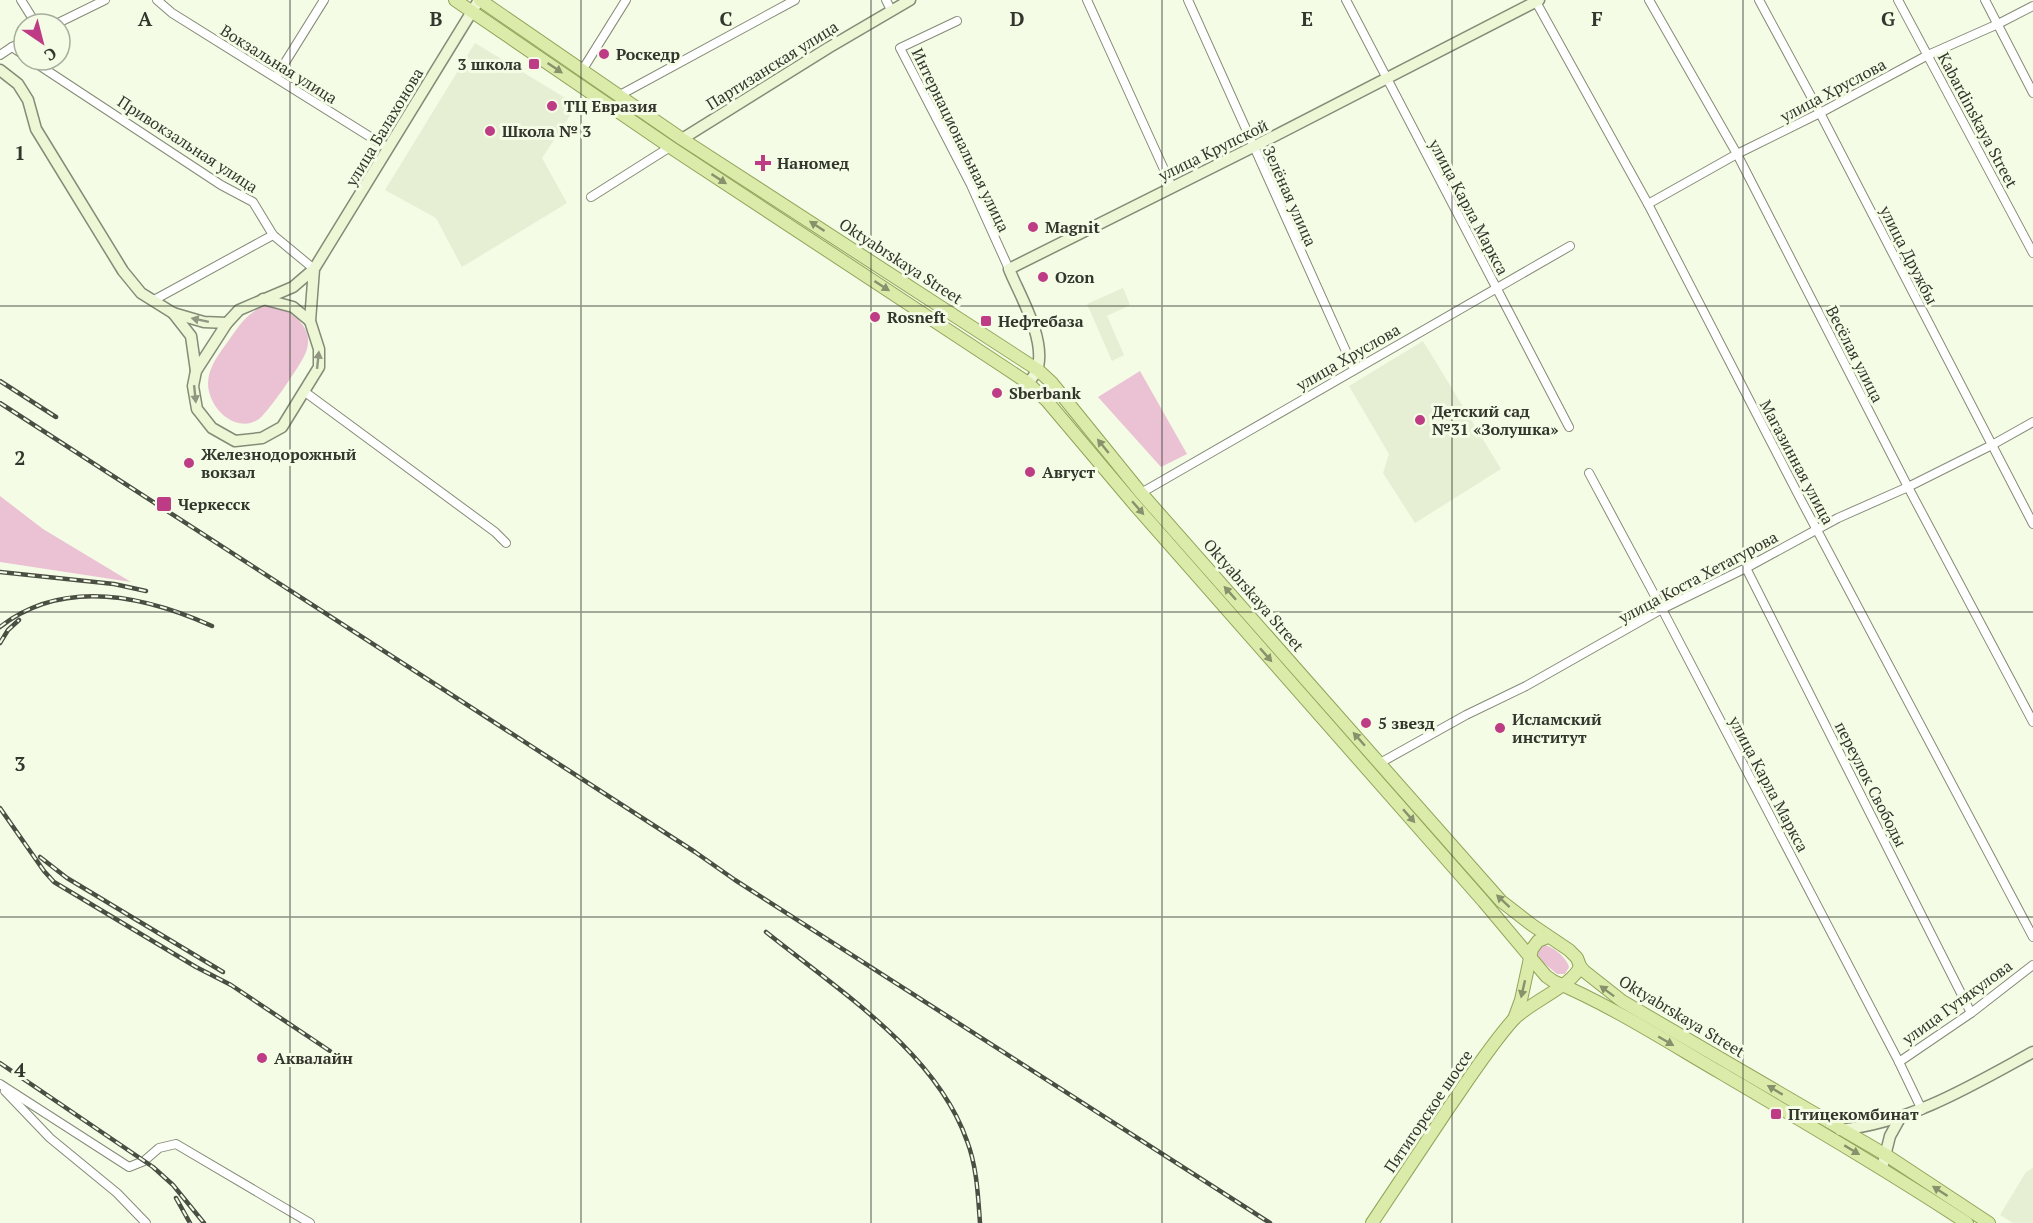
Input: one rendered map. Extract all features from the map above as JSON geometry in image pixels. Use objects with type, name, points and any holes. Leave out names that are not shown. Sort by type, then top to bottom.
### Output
[{"type":"main road","name":"Oktyabrskaya Street","points":[[456,0],[670,147],[1028,383],[1047,401],[1142,513],[1531,957]]},
{"type":"main road","name":"Oktyabrskaya Street","points":[[479,0],[682,138],[1038,370],[1052,382],[1141,493],[1501,900],[1573,954],[1580,966],[1622,1001],[1844,1130],[1966,1223]]},
{"type":"main road","name":"Пятигорское шоссе","points":[[1514,1020],[1521,1000],[1531,957],[1530,952],[1541,939],[1548,937]]},
{"type":"main road","points":[[1531,957],[1534,964],[1546,976],[1564,985]]},
{"type":"main road","name":"Пятигорское шоссе","points":[[1371,1223],[1474,1070],[1514,1020],[1534,1003],[1574,978],[1580,966]]},
{"type":"main road","name":"Oktyabrskaya Street","points":[[1564,985],[1602,1004],[1822,1132],[1884,1161],[1989,1223]]},
{"type":"street","points":[[72,16],[105,0]]},
{"type":"street","name":"Вокзальная улица","points":[[157,0],[172,13],[388,148]]},
{"type":"street","points":[[276,77],[324,0]]},
{"type":"street","name":"улица Балахонова","points":[[314,269],[310,321],[320,349],[319,367],[282,427],[262,438],[235,441],[212,428],[197,409],[193,386],[196,370],[227,322],[239,310],[293,287],[314,269],[479,0]]},
{"type":"street","points":[[583,69],[626,0]]},
{"type":"street","points":[[620,95],[795,0]]},
{"type":"street","name":"Партизанская улица","points":[[682,138],[888,5],[910,0]]},
{"type":"street","points":[[1087,0],[1172,187]]},
{"type":"street","name":"Зелёная улица","points":[[1188,0],[1354,369]]},
{"type":"street","name":"улица Карла Маркса","points":[[1346,0],[1569,427]]},
{"type":"street","name":"Весёлая улица","points":[[1648,0],[1737,154],[1908,487],[2033,722]]},
{"type":"street","name":"улица Дружбы","points":[[1759,0],[2033,524]]},
{"type":"street","name":"Kabardinskaya Street","points":[[1899,0],[2033,253]]},
{"type":"street","points":[[1985,0],[2033,93]]},
{"type":"street","name":"улица Крупской","points":[[1009,269],[1387,79],[1536,1]]},
{"type":"street","name":"Магазинная улица","points":[[1536,1],[1648,204],[2033,937]]},
{"type":"street","name":"улица Хруслова","points":[[1648,204],[1737,154],[1928,55],[2033,6]]},
{"type":"street","name":"Интернациональная улица","points":[[957,21],[900,48],[971,185],[1009,269]]},
{"type":"street","points":[[0,55],[12,47]]},
{"type":"street","points":[[0,70],[18,84],[28,100],[36,129],[123,271],[141,293],[173,313],[191,336],[196,370]]},
{"type":"street","name":"Привокзальная улица","points":[[49,72],[221,185],[253,202],[273,235],[314,269]]},
{"type":"street","points":[[591,197],[670,147]]},
{"type":"street","points":[[154,300],[273,235]]},
{"type":"street","name":"улица Хруслова","points":[[1141,493],[1570,246]]},
{"type":"street","points":[[1009,269],[1036,332],[1038,370],[1028,383]]},
{"type":"street","points":[[263,299],[293,307],[310,321]]},
{"type":"street","points":[[173,313],[204,322],[227,322]]},
{"type":"street","points":[[305,392],[495,532],[506,543]]},
{"type":"street","name":"улица Коста Хетагурова","points":[[1380,763],[1459,718],[1526,686],[1662,609],[1746,568],[1817,529],[1992,445],[2033,422]]},
{"type":"street","name":"улица Карла Маркса","points":[[1589,473],[1899,1062],[1922,1110]]},
{"type":"street","name":"переулок Свободы","points":[[1746,568],[1971,1013]]},
{"type":"street","name":"улица Гутякулова","points":[[1899,1062],[1971,1013],[2033,965]]},
{"type":"street","points":[[1822,1132],[1844,1130],[1900,1118],[1922,1110],[2033,1052]]},
{"type":"street","points":[[0,1085],[50,1138],[117,1193],[146,1223]]},
{"type":"street","points":[[0,1085],[129,1167],[144,1161],[159,1148],[176,1144],[310,1223]]},
{"type":"street","points":[[1884,1161],[1890,1136],[1900,1118]]},
{"type":"shaded area","name":"Школа № 3","points":[[475,43],[577,105],[542,158],[567,203],[462,267],[436,218],[385,190]]},
{"type":"shaded area","points":[[1123,288],[1130,305],[1107,316],[1124,355],[1112,361],[1087,304]]},
{"type":"shaded area","points":[[273,305],[288,312],[302,324],[308,336],[307,350],[292,376],[263,415],[246,424],[239,423],[227,418],[213,402],[208,385],[211,369],[224,347],[247,317],[265,306]]},
{"type":"shaded area","name":"Детский сад №31 «Золушка»","points":[[1423,341],[1501,469],[1415,523],[1383,473],[1389,454],[1349,386]]},
{"type":"shaded area","points":[[1140,371],[1187,454],[1161,467],[1098,397]]},
{"type":"shaded area","points":[[0,496],[43,529],[131,582],[0,562]]},
{"type":"shaded area","points":[[1543,945],[1555,950],[1565,959],[1569,967],[1565,974],[1557,974],[1539,959],[1537,950]]},
{"type":"shaded area","points":[[2033,1168],[2033,1223],[2013,1223],[2000,1215],[2026,1172]]},
{"type":"railway","points":[[0,381],[56,417]]},
{"type":"railway","points":[[0,403],[735,880],[1270,1223]]},
{"type":"railway","points":[[0,572],[114,584],[146,591]]},
{"type":"railway","points":[[0,627],[25,611],[51,602],[78,597],[105,596],[160,606],[212,626]]},
{"type":"railway","points":[[0,643],[8,630],[19,620]]},
{"type":"railway","points":[[0,808],[54,882],[196,967],[231,985],[330,1051]]},
{"type":"railway","points":[[40,857],[67,878],[223,972]]},
{"type":"railway","points":[[766,932],[882,1025],[933,1079],[952,1109],[967,1141],[973,1161],[980,1223]]},
{"type":"railway","points":[[0,1063],[153,1167],[173,1185],[204,1223]]},
{"type":"railway","points":[[176,1198],[190,1223]]},
{"type":"place","name":"Роскедр","points":[[604,54]]},
{"type":"place","name":"3 школа","points":[[534,64]]},
{"type":"place","name":"ТЦ Евразия","points":[[552,106]]},
{"type":"place","name":"Школа № 3","points":[[490,131]]},
{"type":"place","name":"Наномед","points":[[763,163]]},
{"type":"place","name":"Magnit","points":[[1033,227]]},
{"type":"place","name":"Ozon","points":[[1043,277]]},
{"type":"place","name":"Rosneft","points":[[875,317]]},
{"type":"place","name":"Нефтебаза","points":[[986,321]]},
{"type":"place","name":"Sberbank","points":[[997,393]]},
{"type":"place","name":"Детский сад №31 «Золушка»","points":[[1420,420]]},
{"type":"place","name":"Железнодорожный вокзал","points":[[189,463]]},
{"type":"place","name":"Август","points":[[1030,472]]},
{"type":"place","name":"Черкесск","points":[[164,504]]},
{"type":"place","name":"5 звезд","points":[[1366,723]]},
{"type":"place","name":"Исламский институт","points":[[1500,728]]},
{"type":"place","name":"Аквалайн","points":[[262,1058]]},
{"type":"place","name":"Птицекомбинат","points":[[1776,1114]]}]
